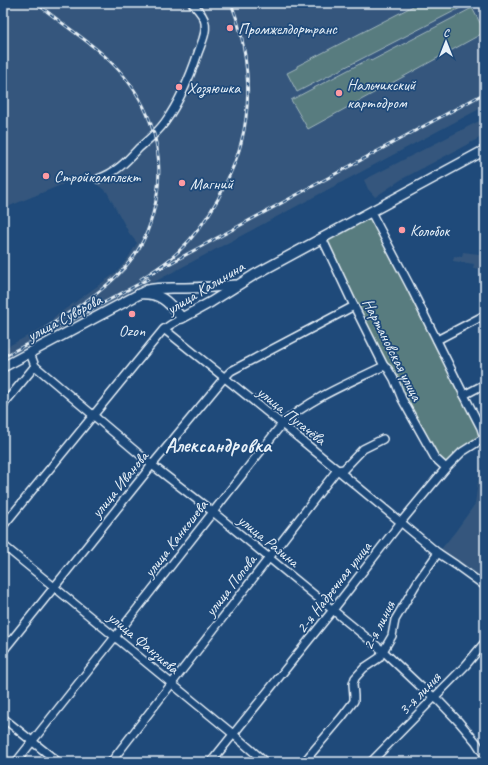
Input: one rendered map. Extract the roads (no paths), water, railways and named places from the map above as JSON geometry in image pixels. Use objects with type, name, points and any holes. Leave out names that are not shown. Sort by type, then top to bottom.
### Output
[{"type":"main road","name":"улица Калинина","points":[[182,318],[254,275],[485,150]]},
{"type":"main road","name":"улица Суворова","points":[[3,367],[151,289],[206,288],[238,285]]},
{"type":"main road","points":[[139,294],[147,293],[161,297],[167,301],[182,318]]},
{"type":"street","points":[[98,179],[119,169],[157,131],[164,123],[182,94],[191,73],[205,28],[202,15],[192,3]]},
{"type":"street","points":[[371,212],[410,286],[485,438]]},
{"type":"street","name":"Нартановская улица","points":[[322,238],[384,366],[388,369],[394,379],[402,399],[435,458],[446,468]]},
{"type":"street","name":"улица Иванова","points":[[3,651],[152,465],[230,371],[354,306]]},
{"type":"street","points":[[437,340],[485,315]]},
{"type":"street","name":"улица Калинина","points":[[3,526],[164,329],[182,318]]},
{"type":"street","name":"улица Пугачёва","points":[[164,329],[401,522]]},
{"type":"street","name":"улица Разина","points":[[30,353],[35,366],[152,465],[213,512],[383,651],[420,686],[434,697],[459,722],[476,742],[485,756]]},
{"type":"street","points":[[3,405],[35,366]]},
{"type":"street","name":"улица Канкошева","points":[[16,762],[282,424],[291,416],[318,399],[384,366]]},
{"type":"street","points":[[464,395],[485,384]]},
{"type":"street","name":"2-я Надречная улица","points":[[210,762],[333,610],[401,522],[446,468],[462,452],[485,438]]},
{"type":"street","name":"улица Попова","points":[[111,762],[337,470],[344,469],[363,449],[383,439]]},
{"type":"street","points":[[401,522],[438,553],[485,586]]},
{"type":"street","name":"улица Фанзиева","points":[[3,545],[265,762]]},
{"type":"street","name":"2-я линия","points":[[304,762],[354,701],[353,684],[355,678],[364,668],[379,658],[392,636],[395,620],[418,581],[438,553]]},
{"type":"street","name":"3-я линия","points":[[371,762],[466,665],[485,642]]},
{"type":"street","points":[[3,718],[58,762]]},
{"type":"railway","points":[[36,3],[99,51],[112,63],[135,91],[151,123],[156,140],[159,176],[157,195],[148,230],[136,254],[122,271],[102,289],[48,327]]},
{"type":"railway","points":[[231,3],[237,19],[245,54],[248,90],[245,126],[239,150],[231,172],[218,199],[200,227],[174,256],[141,279],[485,93]]},
{"type":"railway","points":[[3,357],[148,279]]},
{"type":"place","name":"Промжелдортранс","points":[[230,28]]},
{"type":"place","name":"Хозяюшка","points":[[179,87]]},
{"type":"place","name":"Нальчикский картодром","points":[[339,93]]},
{"type":"place","name":"Стройкомплект","points":[[46,176]]},
{"type":"place","name":"Магний","points":[[182,183]]},
{"type":"place","name":"Колобок","points":[[402,230]]},
{"type":"place","name":"Ozon","points":[[132,314]]},
{"type":"district","name":"Александровка","points":[[218,445]]}]
